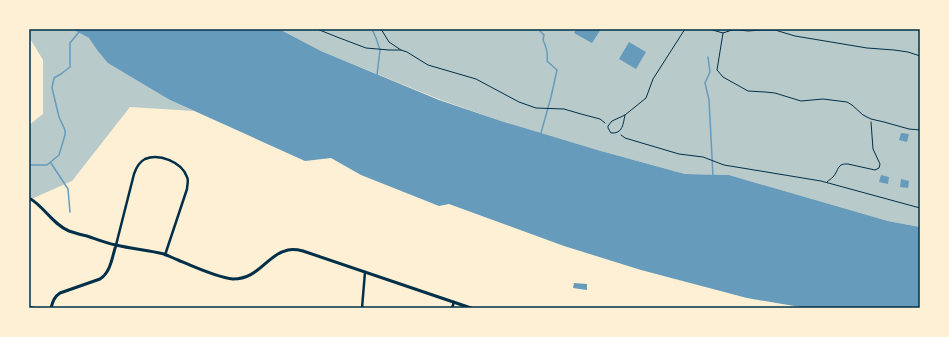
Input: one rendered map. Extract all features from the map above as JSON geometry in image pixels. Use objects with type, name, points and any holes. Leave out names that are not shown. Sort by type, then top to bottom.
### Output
[{"type":"street","points":[[51,308],[56,296],[60,293],[100,279],[108,272],[136,168],[146,159],[156,158],[172,160],[188,178],[187,189],[165,255]]},
{"type":"street","points":[[29,198],[38,204],[54,222],[70,231],[116,245],[165,255],[222,277],[231,279],[249,276],[275,256],[290,249],[303,251],[471,308]]},
{"type":"street","points":[[362,308],[366,272]]},
{"type":"street","points":[[452,308],[454,302]]},
{"type":"street","points":[[29,307],[34,308]]},
{"type":"lane","points":[[624,115],[620,130],[617,133],[611,132],[608,128],[608,124],[624,115],[646,98],[653,79],[685,29]]},
{"type":"lane","points":[[709,29],[723,34],[732,30],[775,30],[795,36],[867,48],[894,50],[920,56]]},
{"type":"lane","points":[[723,34],[717,70],[723,76],[748,92],[776,93],[801,101],[822,99],[847,102],[870,119],[909,129],[920,130]]},
{"type":"path","points":[[317,29],[366,48],[401,50]]},
{"type":"path","points":[[381,29],[389,42],[428,65],[476,79],[520,102],[536,108],[564,110],[600,119],[608,124]]},
{"type":"path","points":[[827,182],[844,163],[875,170],[878,168],[880,164],[873,149],[870,119]]},
{"type":"path","points":[[617,133],[625,138],[679,154],[703,157],[724,165],[827,182],[920,208]]},
{"type":"shaded area","points":[[29,29],[72,29],[89,38],[97,50],[170,100],[194,111],[130,107],[72,181],[29,200],[29,125],[43,114],[43,60],[29,37]]},
{"type":"shaded area","points":[[279,29],[920,29],[920,227],[888,221],[729,175],[685,174],[501,121],[441,100],[321,51]]},
{"type":"water","points":[[72,29],[279,29],[321,51],[439,100],[501,121],[685,174],[729,175],[888,221],[920,227],[920,308],[806,308],[747,298],[641,270],[564,246],[449,204],[439,206],[361,175],[331,158],[305,161],[170,100],[108,63],[89,38]]},
{"type":"water","points":[[576,29],[601,29],[592,43],[574,33]]},
{"type":"water","points":[[629,42],[646,52],[636,69],[619,59]]},
{"type":"water","points":[[901,133],[909,134],[907,142],[899,140]]},
{"type":"water","points":[[881,175],[889,177],[888,184],[879,182]]},
{"type":"water","points":[[901,179],[909,181],[908,188],[900,187]]},
{"type":"water","points":[[574,283],[587,284],[587,290],[573,288]]},
{"type":"waterway","points":[[372,29],[380,50],[377,75]]},
{"type":"waterway","points":[[541,133],[557,70],[547,61],[543,40],[544,35],[540,31],[542,29]]},
{"type":"waterway","points":[[29,165],[47,165],[59,155],[65,130],[59,117],[52,88],[54,78],[70,67],[70,43],[79,32]]},
{"type":"waterway","points":[[708,57],[710,72],[705,83],[709,100],[713,176]]},
{"type":"waterway","points":[[51,163],[68,189],[70,212]]}]
